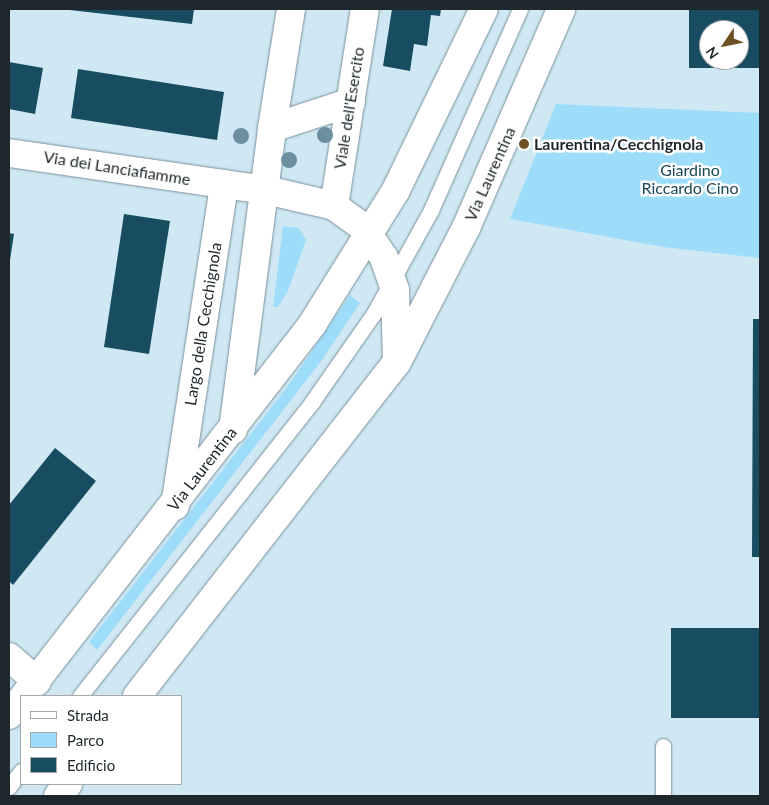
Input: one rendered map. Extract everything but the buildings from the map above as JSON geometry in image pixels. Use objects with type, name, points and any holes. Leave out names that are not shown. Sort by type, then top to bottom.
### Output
[{"type":"main road","points":[[233,430],[266,190],[272,128],[291,9]]},
{"type":"main road","name":"Viale dell'Esercito","points":[[334,206],[365,9]]},
{"type":"main road","name":"Via Laurentina","points":[[27,692],[175,506],[313,323],[370,235],[426,130],[484,9]]},
{"type":"main road","name":"Via Laurentina","points":[[138,695],[398,362],[466,228],[562,9]]},
{"type":"main road","points":[[272,128],[351,102]]},
{"type":"main road","name":"Via dei Lanciafiamme","points":[[9,152],[224,184]]},
{"type":"main road","points":[[224,184],[266,190],[334,206],[370,235],[379,247],[393,282],[398,362]]},
{"type":"main road","name":"Largo della Cecchignola","points":[[175,506],[224,184]]},
{"type":"main road","points":[[9,657],[27,692]]},
{"type":"main road","name":"Via Laurentina","points":[[9,715],[20,701]]},
{"type":"main road","points":[[58,796],[67,785]]},
{"type":"lane","points":[[81,695],[312,402],[393,282],[436,198],[520,9]]},
{"type":"lane","points":[[663,746],[663,796]]},
{"type":"lane","points":[[9,786],[20,772]]},
{"type":"green space","name":"Giardino Riccardo Cino","points":[[556,104],[760,113],[760,258],[663,247],[510,219]]},
{"type":"green space","points":[[283,226],[299,228],[306,240],[288,291],[278,307],[273,307]]},
{"type":"green space","points":[[350,295],[360,303],[322,360],[97,650],[89,642],[288,386]]},
{"type":"place","name":"Laurentina/Cecchignola","points":[[524,144]]}]
